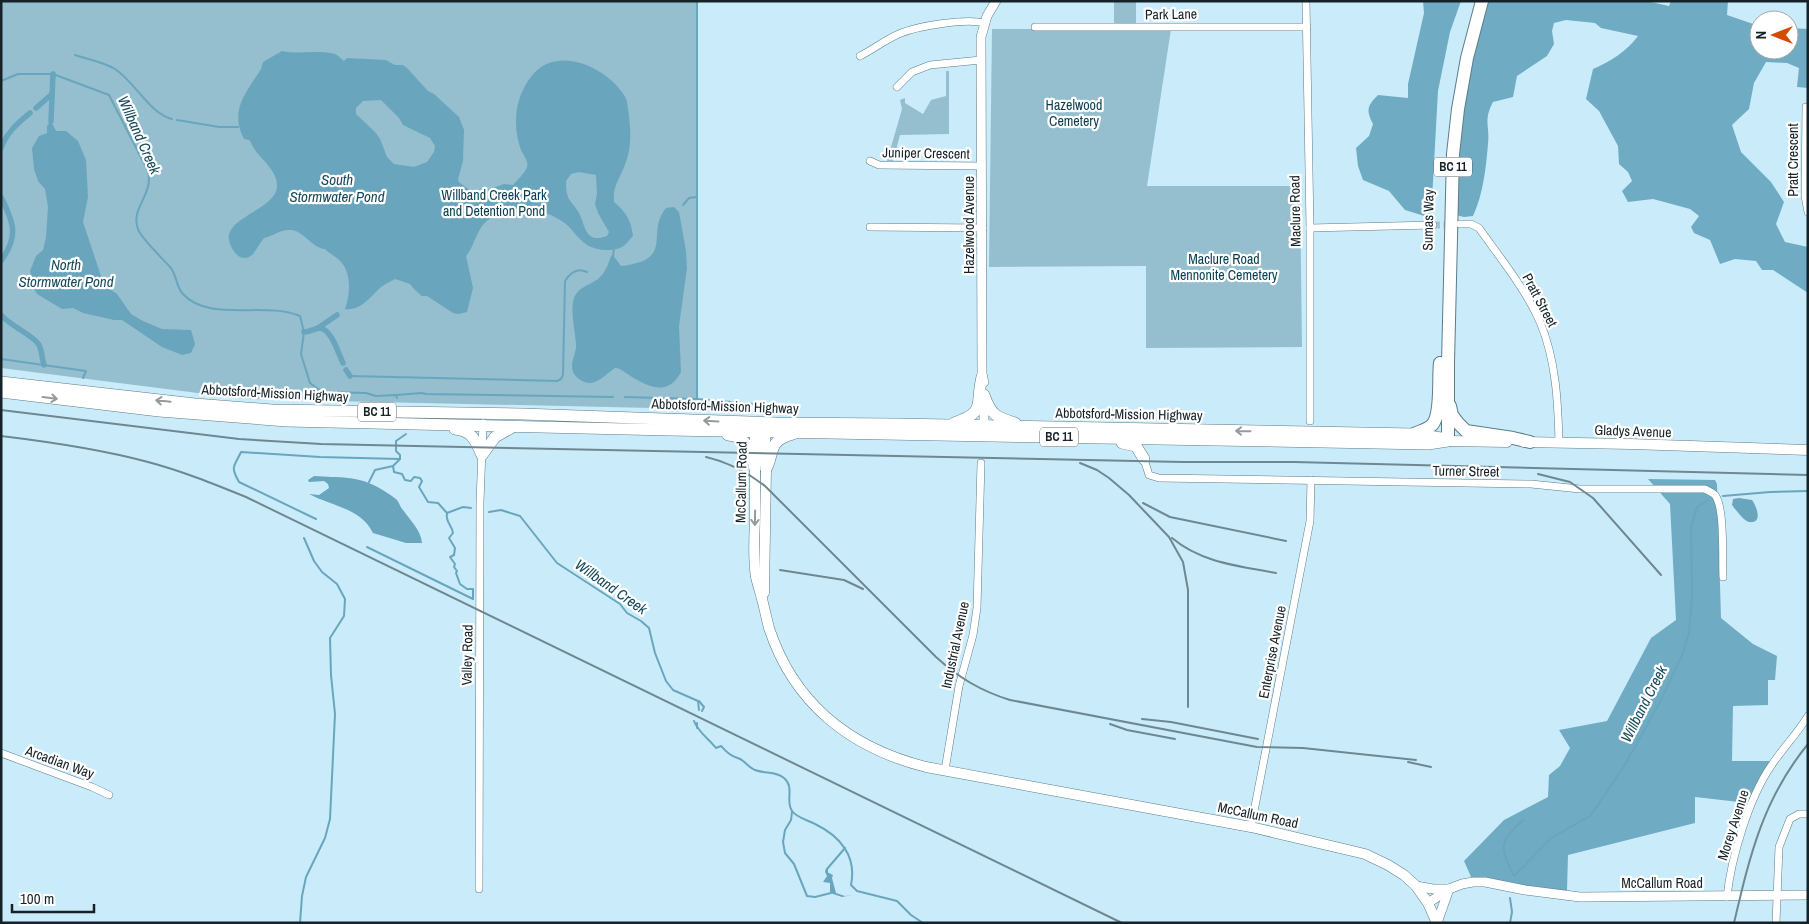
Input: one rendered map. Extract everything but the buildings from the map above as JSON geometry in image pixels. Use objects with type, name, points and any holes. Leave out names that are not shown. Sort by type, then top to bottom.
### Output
[{"type":"highway","name":"Sumas Way","points":[[1447,440],[1444,363],[1446,152],[1457,72],[1474,1]]},
{"type":"highway","name":"Sumas Way","points":[[1444,363],[1453,154],[1458,109],[1467,58],[1482,1]]},
{"type":"highway","points":[[1414,434],[1428,428],[1435,421],[1438,412],[1438,374],[1444,363]]},
{"type":"highway","points":[[1444,363],[1450,409],[1458,424],[1470,432],[1530,442]]},
{"type":"highway","points":[[1,376],[123,396]]},
{"type":"highway","points":[[948,425],[972,415],[977,409],[980,403],[982,377]]},
{"type":"highway","name":"Abbotsford-Mission Highway","points":[[1,382],[195,404],[272,410],[522,414],[630,424]]},
{"type":"highway","name":"Abbotsford-Mission Highway","points":[[1,392],[200,415],[286,421],[526,426],[630,424],[760,428],[948,425],[1184,440],[1428,444],[1447,440]]},
{"type":"highway","points":[[984,396],[995,416],[1025,431],[1034,440],[1131,444],[1136,446],[1144,459],[1151,448],[1157,444],[1184,440]]},
{"type":"highway","points":[[195,404],[235,411],[272,414],[476,419],[483,424],[491,420],[630,424],[670,433],[739,437],[743,440],[760,469],[768,464],[770,454],[776,443],[789,435],[803,432]]},
{"type":"highway","points":[[399,424],[464,430],[473,438],[482,455]]},
{"type":"highway","points":[[482,455],[490,442],[498,434],[511,428],[526,426]]},
{"type":"highway","points":[[973,434],[979,432],[984,426]]},
{"type":"highway","name":"Abbotsford-Mission Highway","points":[[760,428],[803,432],[973,434],[1025,431],[1414,434],[1447,440]]},
{"type":"main road","name":"McCallum Road","points":[[760,428],[764,464],[760,469],[765,575],[763,602],[769,628],[788,670],[815,706],[831,722],[850,736],[889,756],[945,770],[1251,828],[1365,854],[1404,875],[1416,886],[1428,903]]},
{"type":"main road","name":"Gladys Avenue","points":[[1447,440],[1808,450]]},
{"type":"main road","points":[[1428,903],[1437,923]]},
{"type":"street","points":[[860,56],[901,33],[922,27],[975,21],[984,23],[996,1]]},
{"type":"street","name":"Maclure Road","points":[[1306,1],[1310,228],[1310,421]]},
{"type":"street","name":"Hazelwood Avenue","points":[[984,23],[981,37],[982,377],[984,426]]},
{"type":"street","name":"Park Lane","points":[[1035,26],[1307,27]]},
{"type":"street","points":[[897,87],[912,72],[930,65],[981,60]]},
{"type":"street","name":"Pratt Crescent","points":[[1806,107],[1805,205],[1808,212]]},
{"type":"street","name":"Juniper Crescent","points":[[870,161],[878,165],[982,166]]},
{"type":"street","name":"Pratt Street","points":[[1460,224],[1471,224],[1479,228],[1521,286],[1539,321],[1548,345],[1556,384],[1559,443]]},
{"type":"street","points":[[1310,228],[1433,225]]},
{"type":"street","points":[[870,227],[983,228]]},
{"type":"street","name":"Valley Road","points":[[479,889],[480,502],[483,424]]},
{"type":"street","name":"Turner Street","points":[[1144,459],[1149,475],[1159,478],[1532,484],[1580,489],[1705,489],[1714,494],[1721,514],[1723,577]]},
{"type":"street","name":"Industrial Avenue","points":[[945,770],[959,686],[977,608],[980,463]]},
{"type":"street","name":"Enterprise Avenue","points":[[1251,828],[1310,521],[1311,480]]},
{"type":"street","name":"Morey Avenue","points":[[1727,897],[1730,873],[1751,803],[1770,766],[1808,716]]},
{"type":"street","name":"Arcadian Way","points":[[1,754],[109,795]]},
{"type":"street","points":[[1776,923],[1780,844],[1790,819],[1799,814],[1808,814]]},
{"type":"street","name":"McCallum Road","points":[[1428,903],[1449,889],[1473,882],[1580,897],[1808,895]]},
{"type":"street","points":[[1416,886],[1449,889],[1437,923]]},
{"type":"street","points":[[1778,896],[1780,923]]},
{"type":"green space","name":"Willband Creek Park and Detention Pond","points":[[1,1],[698,1],[696,409],[245,399],[1,368]]},
{"type":"green space","points":[[1114,1],[1136,1],[1136,23],[1114,23]]},
{"type":"green space","name":"Hazelwood Cemetery","points":[[992,29],[1171,29],[1147,186],[1300,186],[1302,347],[1146,348],[1146,266],[989,267]]},
{"type":"green space","points":[[946,71],[949,71],[949,134],[900,135],[893,161],[887,161],[902,109],[900,100],[905,98],[905,103],[923,114],[931,100],[946,96]]},
{"type":"shaded area","points":[[1423,1],[1461,1],[1450,32],[1438,91],[1431,218],[1405,210],[1389,191],[1363,180],[1358,166],[1356,148],[1369,136],[1373,124],[1369,115],[1369,108],[1378,95],[1408,98],[1408,84],[1424,13]]},
{"type":"shaded area","points":[[1487,1],[1646,1],[1669,6],[1671,1],[1728,1],[1727,15],[1749,23],[1749,60],[1799,60],[1799,29],[1808,29],[1808,88],[1797,87],[1799,68],[1787,63],[1766,62],[1754,83],[1749,109],[1732,125],[1741,152],[1771,182],[1784,202],[1776,224],[1785,242],[1808,247],[1808,293],[1773,270],[1762,270],[1756,261],[1735,259],[1720,264],[1710,240],[1694,233],[1691,227],[1699,216],[1690,209],[1653,199],[1628,202],[1622,191],[1632,181],[1628,172],[1619,164],[1618,146],[1599,111],[1586,99],[1593,69],[1618,56],[1638,36],[1601,28],[1595,23],[1566,20],[1554,23],[1552,31],[1554,44],[1547,56],[1517,76],[1513,97],[1493,102],[1488,114],[1487,153],[1484,181],[1479,199],[1473,216],[1464,217],[1456,215],[1458,154],[1469,75]]},
{"type":"shaded area","points":[[1648,479],[1715,480],[1717,484],[1721,618],[1753,644],[1777,656],[1775,680],[1768,680],[1768,705],[1733,706],[1732,761],[1773,761],[1748,803],[1695,797],[1695,823],[1568,855],[1567,891],[1472,879],[1464,861],[1504,820],[1548,797],[1549,775],[1560,766],[1570,748],[1559,730],[1607,721],[1651,638],[1676,620],[1670,504]]},
{"type":"water","name":"South Stormwater Pond","points":[[282,51],[329,53],[336,55],[344,61],[347,58],[386,60],[395,65],[403,65],[428,91],[434,94],[459,117],[464,130],[463,161],[458,179],[459,182],[471,191],[481,192],[504,184],[513,185],[527,167],[527,160],[518,141],[516,121],[521,93],[531,77],[540,68],[551,63],[562,61],[586,65],[608,78],[617,86],[626,100],[630,125],[630,147],[616,186],[614,202],[627,217],[633,236],[622,247],[612,250],[601,250],[590,247],[566,224],[548,214],[528,209],[507,211],[497,214],[484,224],[466,256],[473,288],[467,312],[453,313],[427,296],[422,296],[410,284],[395,279],[381,287],[361,306],[345,309],[349,285],[345,267],[325,249],[316,246],[300,233],[287,230],[264,238],[253,254],[245,258],[238,255],[230,244],[230,232],[235,225],[269,200],[275,193],[277,185],[272,170],[249,140],[244,139],[238,119],[241,102],[261,69],[263,62]],"holes":[[[381,100],[399,118],[403,125],[430,138],[435,146],[434,152],[427,162],[414,167],[394,164],[387,157],[376,133],[356,114],[356,108],[363,101]],[[579,172],[596,175],[597,194],[595,204],[609,232],[607,236],[600,238],[590,236],[578,211],[568,197],[566,181],[571,174]]]},
{"type":"water","name":"North Stormwater Pond","points":[[51,121],[56,131],[66,131],[78,141],[86,160],[88,197],[83,222],[104,285],[117,294],[131,314],[143,321],[162,329],[191,330],[195,344],[191,353],[182,355],[162,347],[122,320],[83,313],[73,308],[62,309],[37,294],[30,271],[36,256],[43,250],[48,207],[45,189],[38,181],[34,169],[32,148],[39,136],[47,133],[47,126]]},
{"type":"water","points":[[674,207],[679,212],[687,268],[679,326],[681,372],[676,380],[664,387],[650,386],[621,369],[615,368],[594,382],[584,382],[576,377],[572,368],[576,347],[572,309],[576,294],[600,277],[613,255],[621,266],[638,263],[648,258],[654,252],[660,217],[666,208]]},
{"type":"water","points":[[314,476],[356,479],[381,489],[397,500],[417,529],[422,543],[406,543],[373,533],[361,518],[353,513],[309,494],[319,495],[329,488],[328,484],[324,481],[309,482],[308,480]]},
{"type":"water","points":[[1733,499],[1752,500],[1758,514],[1754,522],[1747,521],[1732,505]]},
{"type":"water","points":[[826,868],[827,872],[833,875],[836,893],[845,896],[852,895],[842,897],[830,893],[830,883],[823,882],[827,876]]},
{"type":"waterway","points":[[697,1],[697,399]]},
{"type":"waterway","points":[[75,55],[115,69],[157,111],[172,119]]},
{"type":"waterway","name":"Willband Creek","points":[[1,81],[18,74],[53,74],[109,95],[148,171],[148,187],[137,214],[138,229],[170,267],[183,294],[194,303],[207,308],[222,310],[271,310],[300,316],[304,332],[301,354],[310,383],[322,392],[366,393],[376,396],[396,395],[397,398]]},
{"type":"waterway","points":[[51,121],[53,74]]},
{"type":"waterway","points":[[36,108],[52,94]]},
{"type":"waterway","points":[[1,148],[3,142],[17,124],[30,113]]},
{"type":"waterway","points":[[177,120],[219,127],[238,127]]},
{"type":"waterway","points":[[1,197],[9,214],[13,229],[10,244],[1,261]]},
{"type":"waterway","points":[[683,205],[689,198],[696,197]]},
{"type":"waterway","points":[[613,257],[614,247]]},
{"type":"waterway","points":[[350,376],[557,381],[563,375],[565,281],[574,272],[580,270],[587,272]]},
{"type":"waterway","points":[[1,315],[39,345],[44,365]]},
{"type":"waterway","points":[[318,328],[337,315]]},
{"type":"waterway","points":[[304,332],[320,328],[328,333],[343,363]]},
{"type":"waterway","points":[[1,359],[86,371],[83,378]]},
{"type":"waterway","points":[[346,370],[350,376]]},
{"type":"waterway","points":[[396,395],[422,393],[613,397]]},
{"type":"waterway","points":[[625,397],[697,399],[754,404],[763,409]]},
{"type":"waterway","name":"Willband Creek","points":[[406,434],[396,441],[396,451],[400,455],[400,459],[393,466],[394,472],[402,474],[405,480],[411,481],[414,477],[420,478],[422,481],[419,487],[428,502],[438,503],[447,513],[463,507],[471,508]]},
{"type":"waterway","points":[[316,519],[239,482],[234,467],[241,452],[320,457],[400,459]]},
{"type":"waterway","points":[[369,482],[375,470],[393,466]]},
{"type":"waterway","name":"Willband Creek","points":[[1723,496],[1808,491]]},
{"type":"waterway","name":"Willband Creek","points":[[1523,820],[1509,834],[1504,846],[1504,852],[1514,876],[1551,838],[1590,816],[1623,768],[1660,702],[1683,653],[1689,633],[1692,597],[1691,527],[1697,507],[1707,501]]},
{"type":"waterway","name":"Willband Creek","points":[[489,512],[501,510],[520,516],[557,563],[620,604],[627,613],[649,628],[655,653],[666,681],[673,690],[698,701],[699,710]]},
{"type":"waterway","points":[[367,547],[473,599],[473,589],[467,589],[460,584],[454,567],[455,564],[450,557],[454,555],[455,548],[449,538],[453,533],[447,519],[447,513]]},
{"type":"waterway","points":[[300,923],[302,896],[306,877],[325,838],[330,819],[335,714],[330,638],[344,616],[345,599],[337,584],[322,572],[314,561],[304,538]]},
{"type":"waterway","name":"Willband Creek","points":[[699,701],[704,707],[702,711]]},
{"type":"waterway","name":"Willband Creek","points":[[694,721],[701,732],[716,748],[721,746],[729,754],[742,760],[755,770],[778,774],[784,778],[790,790],[789,803],[792,811],[824,829],[845,848],[851,865],[851,885],[857,891],[897,901],[911,915],[923,923]]},
{"type":"waterway","name":"Willband Creek","points":[[697,723],[697,728]]},
{"type":"waterway","points":[[792,812],[791,820],[785,830],[783,842],[785,853],[794,864],[807,896],[815,897],[831,893]]},
{"type":"waterway","points":[[827,873],[827,869],[845,848]]},
{"type":"waterway","name":"Willband Creek","points":[[1510,898],[1512,912],[1510,923]]},
{"type":"tunnel","points":[[1433,225],[1453,225]]},
{"type":"railway","points":[[1,410],[239,439],[321,444],[1183,462],[1294,462],[1808,475]]},
{"type":"railway","points":[[1,436],[75,446],[130,457],[186,474],[246,497],[1122,923]]},
{"type":"railway","points":[[706,457],[737,468],[765,486],[936,657],[962,677],[989,692],[1010,700],[1257,747],[1303,748],[1416,760]]},
{"type":"railway","points":[[1080,463],[1097,470],[1129,495],[1169,537],[1183,562],[1188,590],[1188,707]]},
{"type":"railway","points":[[1538,474],[1570,482],[1593,498],[1661,575]]},
{"type":"railway","points":[[1143,503],[1170,517],[1286,541]]},
{"type":"railway","points":[[1172,538],[1208,558],[1276,573]]},
{"type":"railway","points":[[780,570],[844,580],[863,589]]},
{"type":"railway","points":[[1142,719],[1171,722],[1258,739]]},
{"type":"railway","points":[[1110,724],[1127,730],[1175,739]]},
{"type":"railway","points":[[1734,923],[1746,874],[1769,807],[1780,786],[1808,744]]},
{"type":"railway","points":[[1408,762],[1431,767]]},
{"type":"park label","name":"Maclure Road Mennonite Cemetery","points":[[1224,268]]}]
